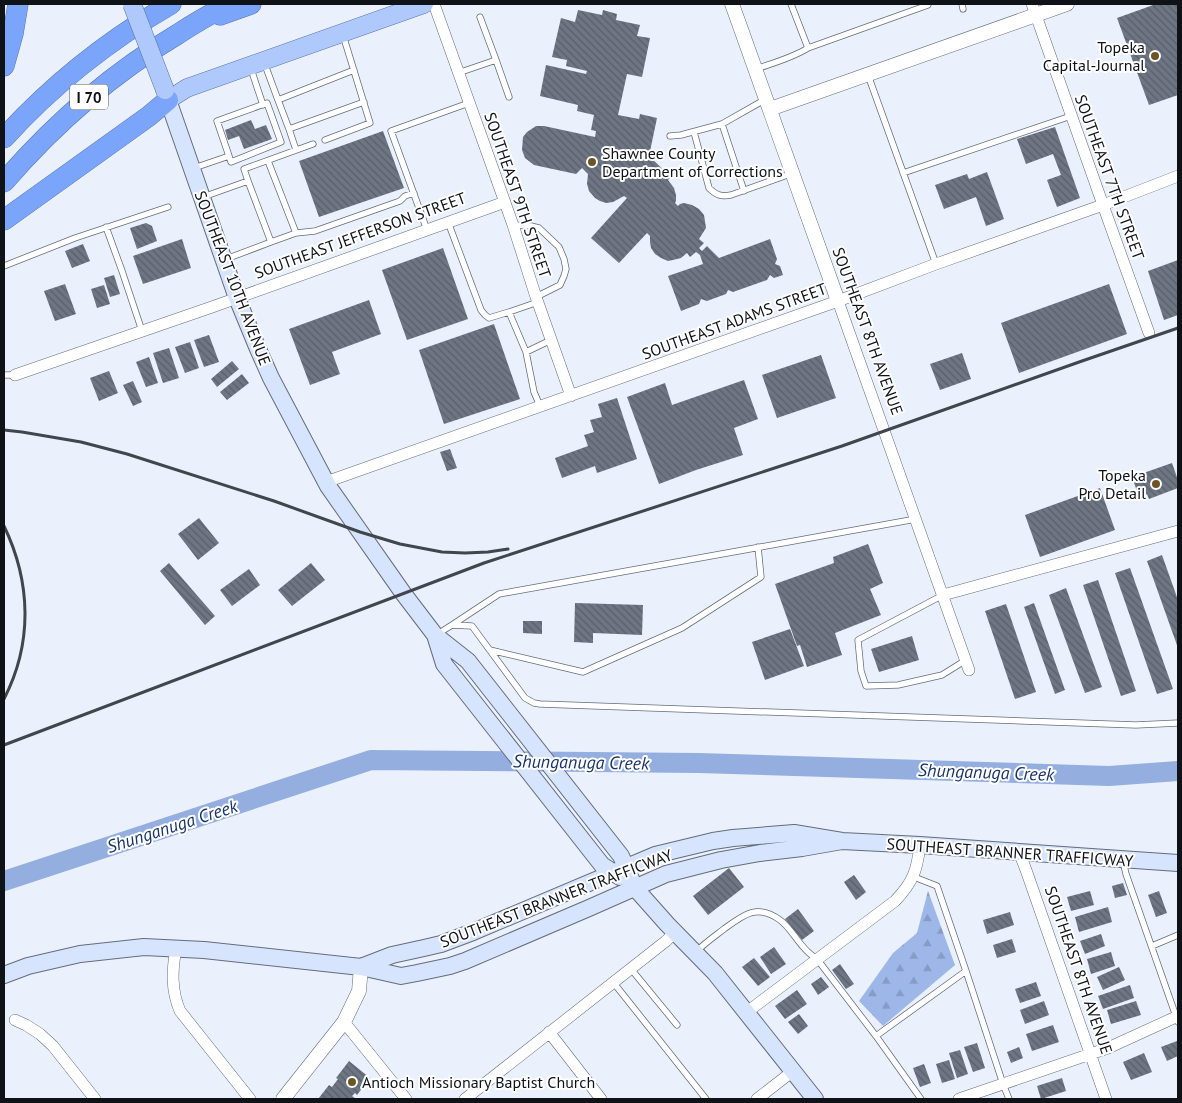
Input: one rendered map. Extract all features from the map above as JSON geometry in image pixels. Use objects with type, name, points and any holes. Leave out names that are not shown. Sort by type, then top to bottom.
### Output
[{"type":"highway","points":[[4,66],[13,34],[18,4]]},
{"type":"highway","name":"I 70","points":[[4,138],[46,95],[91,57],[140,22],[170,4]]},
{"type":"highway","name":"I 70","points":[[4,182],[55,127],[78,106],[154,48],[231,4]]},
{"type":"highway","points":[[188,28],[251,4]]},
{"type":"highway","points":[[4,220],[141,122],[167,95]]},
{"type":"main road","name":"SOUTHEAST 10TH AVENUE","points":[[132,4],[167,95],[237,298],[272,378],[326,482],[360,532],[436,635],[468,661],[622,856],[620,870]]},
{"type":"main road","points":[[167,95],[424,4]]},
{"type":"main road","name":"SOUTHEAST 10TH AVENUE","points":[[436,635],[444,664],[602,865],[620,870],[675,932],[715,973],[815,1099]]},
{"type":"main road","name":"SOUTHEAST BRANNER TRAFFICWAY","points":[[361,967],[392,955],[433,946],[473,932],[655,855],[734,838],[794,833],[842,841],[1178,863]]},
{"type":"main road","name":"SOUTHEAST BRANNER TRAFFICWAY","points":[[4,975],[28,966],[80,954],[144,947],[204,950],[361,967],[401,976],[417,974],[450,966],[494,949],[666,874],[722,860],[842,841]]},
{"type":"street","name":"SOUTHEAST 9TH STREET","points":[[434,4],[572,396]]},
{"type":"street","name":"SOUTHEAST 8TH AVENUE","points":[[732,4],[968,665]]},
{"type":"street","points":[[768,104],[868,74],[1034,9],[1067,4]]},
{"type":"street","name":"SOUTHEAST 7TH STREET","points":[[1034,9],[1102,206],[1149,333]]},
{"type":"street","name":"SOUTHEAST ADAMS STREET","points":[[326,482],[838,301],[936,264],[1102,206],[1178,176]]},
{"type":"street","name":"SOUTHEAST JEFFERSON STREET","points":[[10,374],[237,298],[505,202]]},
{"type":"street","points":[[943,595],[1178,532]]},
{"type":"street","points":[[747,1012],[904,892],[914,877],[920,845]]},
{"type":"street","name":"SOUTHEAST 8TH AVENUE","points":[[1018,852],[1106,1099]]},
{"type":"street","points":[[465,1099],[675,932]]},
{"type":"street","points":[[176,949],[173,965],[174,990],[180,1011],[250,1099]]},
{"type":"street","points":[[282,1099],[344,1022],[359,991],[361,967]]},
{"type":"street","points":[[959,1099],[1108,1048],[1178,1018]]},
{"type":"street","points":[[15,1020],[40,1034],[53,1046],[95,1099]]},
{"type":"street","points":[[344,1022],[406,1099]]},
{"type":"street","points":[[549,1032],[601,1099]]},
{"type":"street","points":[[758,1099],[793,1071]]},
{"type":"lane","points":[[791,4],[808,48]]},
{"type":"lane","points":[[756,69],[928,4]]},
{"type":"lane","points":[[480,18],[509,97]]},
{"type":"lane","points":[[325,140],[370,124],[343,33]]},
{"type":"lane","points":[[458,73],[496,60]]},
{"type":"lane","points":[[257,63],[278,100],[296,150]]},
{"type":"lane","points":[[257,63],[263,105]]},
{"type":"lane","points":[[278,100],[354,70]]},
{"type":"lane","points":[[868,74],[936,264]]},
{"type":"lane","points":[[289,129],[364,102]]},
{"type":"lane","points":[[267,103],[281,142],[231,162],[229,156],[217,121],[267,103]]},
{"type":"lane","points":[[427,230],[391,131],[469,103]]},
{"type":"lane","points":[[670,136],[682,135],[722,124],[768,104]]},
{"type":"lane","points":[[903,173],[1071,116]]},
{"type":"lane","points":[[722,124],[744,191]]},
{"type":"lane","points":[[694,132],[709,188],[716,194],[725,196],[744,191],[793,173]]},
{"type":"lane","points":[[271,242],[244,168],[313,144]]},
{"type":"lane","points":[[192,168],[229,156]]},
{"type":"lane","points":[[268,161],[296,233]]},
{"type":"lane","points":[[202,197],[248,180]]},
{"type":"lane","points":[[224,259],[296,233],[315,231],[400,201],[405,196],[414,193]]},
{"type":"lane","points":[[4,266],[75,238],[168,208]]},
{"type":"lane","points":[[448,222],[481,310],[489,318],[537,300],[560,284],[566,269],[559,247],[539,228],[513,225]]},
{"type":"lane","points":[[106,228],[142,331]]},
{"type":"lane","points":[[509,312],[526,352],[534,392],[540,407]]},
{"type":"lane","points":[[526,352],[552,340]]},
{"type":"lane","points":[[436,635],[499,594],[916,519]]},
{"type":"lane","points":[[490,650],[583,672],[682,628],[761,577],[758,547]]},
{"type":"lane","points":[[943,595],[858,640],[861,671],[866,686],[898,685],[942,674],[968,665]]},
{"type":"lane","points":[[452,625],[472,626],[525,698],[540,704],[1136,726],[1178,723]]},
{"type":"lane","points":[[1122,859],[1178,1018]]},
{"type":"lane","points":[[914,877],[937,886],[1009,1099]]},
{"type":"lane","points":[[695,952],[744,914],[767,913],[780,920],[807,951],[817,959],[921,1099]]},
{"type":"lane","points":[[1152,946],[1178,935]]},
{"type":"lane","points":[[631,968],[677,1025]]},
{"type":"lane","points":[[876,1036],[966,971]]},
{"type":"lane","points":[[613,982],[706,1099]]},
{"type":"green space","points":[[928,891],[955,965],[883,1026],[859,1001],[893,953],[917,933]]},
{"type":"building","name":"Topeka Capital-Journal","points":[[1156,4],[1178,4],[1178,95],[1149,105],[1117,18]]},
{"type":"building","name":"Shawnee County Department of Corrections","points":[[578,10],[602,15],[603,10],[617,14],[616,20],[640,25],[637,36],[650,38],[642,77],[627,74],[618,115],[639,119],[640,114],[657,118],[649,156],[671,177],[668,180],[674,188],[676,195],[675,203],[678,206],[684,203],[692,205],[704,215],[706,228],[699,239],[704,243],[699,248],[702,251],[707,246],[719,258],[770,239],[777,259],[775,264],[780,266],[783,275],[774,278],[770,275],[767,280],[733,292],[728,290],[726,294],[707,301],[701,299],[699,304],[681,311],[668,276],[703,264],[700,255],[696,252],[690,257],[687,253],[681,258],[668,261],[655,254],[651,248],[650,236],[647,233],[619,263],[591,238],[627,198],[624,196],[613,202],[606,203],[600,201],[589,191],[587,184],[588,174],[582,168],[576,174],[534,165],[525,158],[522,150],[523,137],[536,126],[595,137],[596,131],[591,130],[594,115],[577,111],[578,105],[540,96],[546,65],[586,74],[587,71],[566,66],[567,60],[552,57],[561,18],[575,22]]},
{"type":"building","points":[[251,120],[255,129],[266,125],[272,139],[244,149],[239,136],[228,140],[225,130]]},
{"type":"building","points":[[1055,127],[1080,198],[1057,207],[1047,180],[1061,175],[1053,154],[1026,164],[1017,139]]},
{"type":"building","points":[[383,131],[404,188],[319,217],[299,161]]},
{"type":"building","points":[[987,172],[1004,219],[986,226],[976,197],[944,209],[935,185],[967,174],[969,179]]},
{"type":"building","points":[[146,223],[152,226],[157,241],[137,249],[130,228]]},
{"type":"building","points":[[182,239],[191,268],[143,284],[133,256]]},
{"type":"building","points":[[83,244],[90,261],[72,268],[65,251]]},
{"type":"building","points":[[443,248],[468,319],[407,340],[382,270]]},
{"type":"building","points":[[1178,260],[1178,315],[1164,320],[1148,271]]},
{"type":"building","points":[[114,275],[120,294],[110,297],[104,278]]},
{"type":"building","points":[[65,284],[76,314],[55,321],[44,291]]},
{"type":"building","points":[[1109,284],[1127,334],[1019,373],[1001,323]]},
{"type":"building","points":[[104,285],[110,304],[97,308],[91,289]]},
{"type":"building","points":[[369,300],[381,334],[332,352],[340,374],[310,385],[289,329]]},
{"type":"building","points":[[494,324],[520,399],[444,424],[419,350]]},
{"type":"building","points":[[209,335],[219,362],[204,367],[194,340]]},
{"type":"building","points":[[190,342],[199,368],[185,373],[175,347]]},
{"type":"building","points":[[169,348],[179,378],[163,383],[153,353]]},
{"type":"building","points":[[962,353],[971,379],[940,390],[930,364]]},
{"type":"building","points":[[821,355],[836,398],[777,418],[762,375]]},
{"type":"building","points":[[149,357],[158,383],[146,387],[136,362]]},
{"type":"building","points":[[232,361],[239,369],[217,387],[211,379]]},
{"type":"building","points":[[109,371],[118,393],[99,401],[90,378]]},
{"type":"building","points":[[242,374],[249,383],[227,400],[220,392]]},
{"type":"building","points":[[744,380],[758,419],[734,428],[743,455],[659,484],[627,397],[665,383],[672,405]]},
{"type":"building","points":[[133,381],[142,402],[133,406],[123,385]]},
{"type":"building","points":[[617,398],[637,459],[597,473],[595,466],[562,478],[555,458],[588,446],[584,435],[594,432],[590,420],[602,417],[598,404]]},
{"type":"building","points":[[450,449],[457,468],[447,471],[440,452]]},
{"type":"building","name":"Topeka Pro Detail","points":[[1172,463],[1178,480],[1178,488],[1149,499],[1147,494],[1139,497],[1132,477]]},
{"type":"building","points":[[1100,488],[1115,530],[1040,557],[1025,515]]},
{"type":"building","points":[[199,518],[219,543],[198,560],[178,534]]},
{"type":"building","points":[[868,544],[883,583],[870,589],[881,615],[835,633],[842,655],[807,667],[800,645],[797,646],[775,584],[834,563],[833,557]]},
{"type":"building","points":[[1162,555],[1178,600],[1178,648],[1147,561]]},
{"type":"building","points":[[169,563],[215,616],[205,625],[160,571]]},
{"type":"building","points":[[311,563],[325,580],[292,606],[278,590]]},
{"type":"building","points":[[1130,568],[1173,689],[1157,694],[1115,573]]},
{"type":"building","points":[[249,569],[260,585],[232,606],[220,590]]},
{"type":"building","points":[[1098,580],[1136,691],[1121,696],[1083,585]]},
{"type":"building","points":[[1066,588],[1102,687],[1085,693],[1049,595]]},
{"type":"building","points":[[575,603],[643,605],[642,635],[593,633],[593,643],[574,642]]},
{"type":"building","points":[[1034,603],[1065,690],[1055,694],[1024,607]]},
{"type":"building","points":[[1006,604],[1036,692],[1015,699],[985,611]]},
{"type":"building","points":[[523,621],[542,621],[542,634],[523,633]]},
{"type":"building","points":[[790,629],[804,666],[765,680],[752,642]]},
{"type":"building","points":[[912,636],[919,660],[879,672],[871,649]]},
{"type":"building","points":[[729,868],[744,887],[708,915],[693,896]]},
{"type":"building","points":[[854,875],[866,892],[856,900],[844,882]]},
{"type":"building","points":[[1123,883],[1127,895],[1115,898],[1112,886]]},
{"type":"building","points":[[1090,891],[1094,905],[1071,911],[1067,897]]},
{"type":"building","points":[[1159,891],[1167,913],[1156,917],[1148,895]]},
{"type":"building","points":[[1108,907],[1112,922],[1079,932],[1075,917]]},
{"type":"building","points":[[798,909],[814,931],[802,940],[785,919]]},
{"type":"building","points":[[1010,912],[1014,925],[987,934],[983,920]]},
{"type":"building","points":[[1101,934],[1105,946],[1085,954],[1080,941]]},
{"type":"building","points":[[1012,939],[1016,952],[997,958],[993,945]]},
{"type":"building","points":[[774,947],[786,964],[771,974],[760,957]]},
{"type":"building","points":[[1111,952],[1115,966],[1091,974],[1087,959]]},
{"type":"building","points":[[754,958],[770,977],[758,986],[742,967]]},
{"type":"building","points":[[840,964],[854,984],[846,989],[832,970]]},
{"type":"building","points":[[1119,967],[1125,980],[1103,990],[1097,977]]},
{"type":"building","points":[[821,977],[829,987],[818,995],[811,984]]},
{"type":"building","points":[[1036,982],[1041,996],[1020,1003],[1015,989]]},
{"type":"building","points":[[1130,985],[1134,998],[1103,1009],[1098,996]]},
{"type":"building","points":[[797,990],[807,1004],[785,1019],[775,1006]]},
{"type":"building","points":[[1044,1001],[1049,1015],[1025,1024],[1020,1010]]},
{"type":"building","points":[[1136,1001],[1141,1015],[1111,1024],[1107,1010]]},
{"type":"building","points":[[799,1014],[808,1026],[798,1034],[788,1022]]},
{"type":"building","points":[[1053,1025],[1059,1042],[1032,1051],[1026,1034]]},
{"type":"building","points":[[1177,1041],[1178,1056],[1167,1061],[1161,1047]]},
{"type":"building","points":[[977,1043],[985,1068],[973,1072],[964,1047]]},
{"type":"building","points":[[1019,1047],[1023,1058],[1011,1063],[1007,1052]]},
{"type":"building","points":[[960,1050],[968,1074],[957,1078],[949,1053]]},
{"type":"building","points":[[1144,1053],[1152,1072],[1131,1080],[1123,1062]]},
{"type":"building","points":[[949,1060],[955,1079],[942,1083],[936,1064]]},
{"type":"building","name":"Antioch Missionary Baptist Church","points":[[349,1061],[370,1078],[357,1095],[355,1093],[352,1096],[356,1099],[318,1099],[329,1085],[332,1087],[338,1079],[336,1078]]},
{"type":"building","points":[[924,1064],[931,1083],[920,1087],[913,1068]]},
{"type":"building","points":[[1062,1078],[1066,1091],[1041,1099],[1037,1086]]},
{"type":"waterway","name":"Shunganuga Creek","points":[[4,881],[371,760],[699,763],[1109,776],[1178,771]]},
{"type":"railway","points":[[4,745],[484,563],[842,446],[1178,328]]},
{"type":"railway","points":[[4,430],[81,442],[127,454],[400,544],[442,552],[488,552],[508,549]]},
{"type":"railway","points":[[4,526],[13,547],[19,569],[24,591],[25,612],[20,656],[4,699]]},
{"type":"place","name":"Topeka Capital-Journal","points":[[1155,56]]},
{"type":"place","name":"Shawnee County Department of Corrections","points":[[592,162]]},
{"type":"place","name":"Topeka Pro Detail","points":[[1156,484]]},
{"type":"place","name":"Antioch Missionary Baptist Church","points":[[352,1082]]}]
